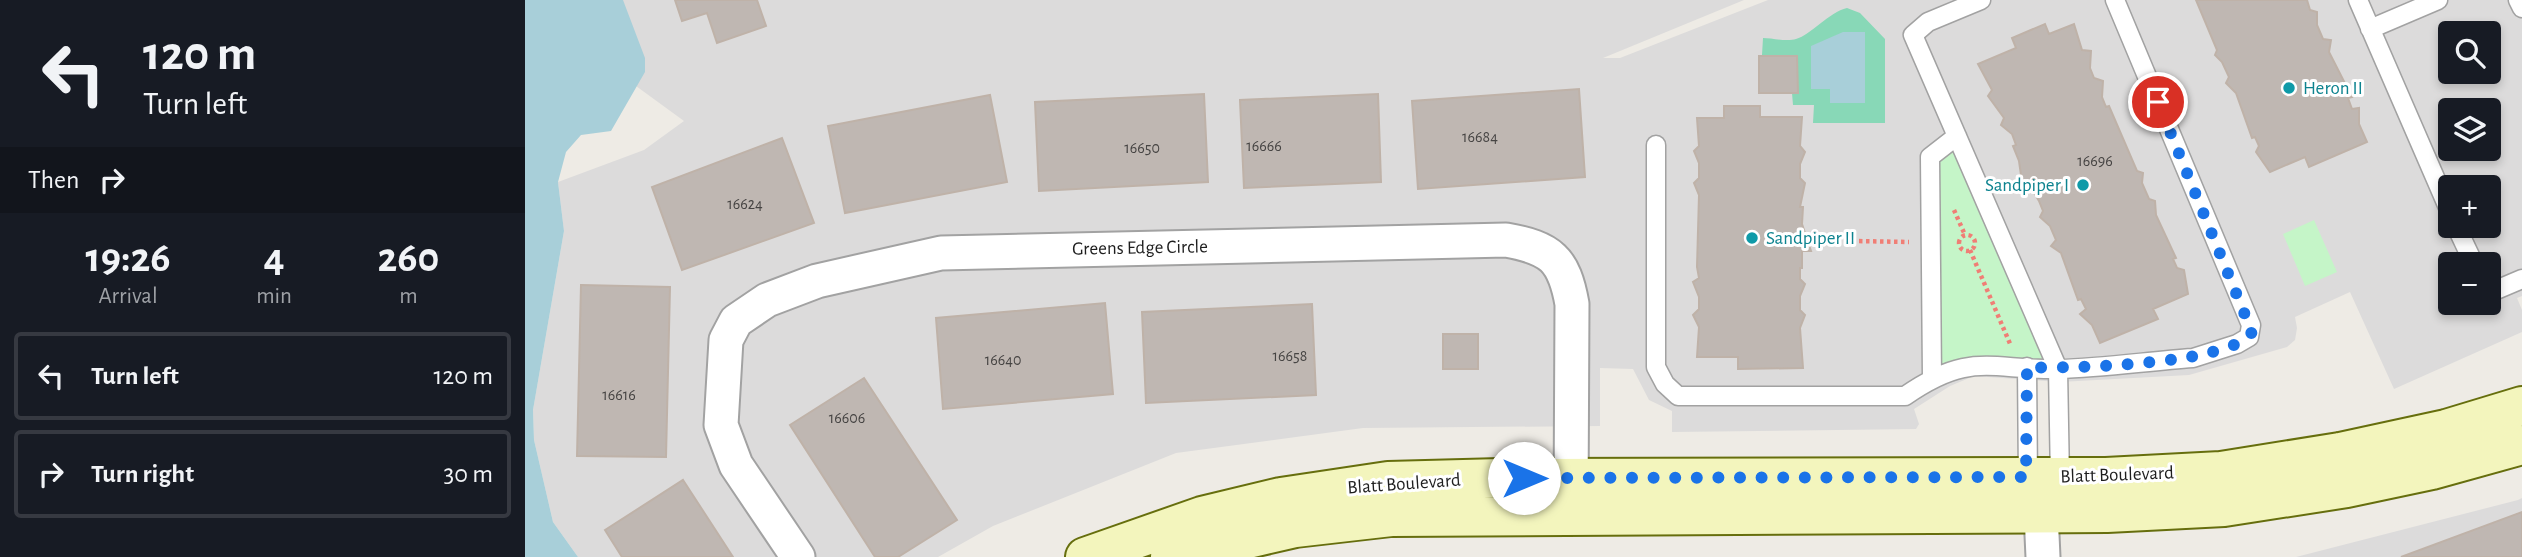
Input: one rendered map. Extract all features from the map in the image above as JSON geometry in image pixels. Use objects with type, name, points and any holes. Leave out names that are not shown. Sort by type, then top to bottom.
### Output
[{"type":"street","name":"Greens Edge Circle","points":[[798,557],[736,464],[725,440],[720,411],[723,354],[730,329],[761,303],[817,281],[941,253],[1506,240],[1533,245],[1556,258],[1567,278],[1572,304],[1571,496]]},
{"type":"street","name":"Blatt Boulevard","points":[[1170,557],[1295,528],[1571,496],[2221,471],[2340,452],[2446,429],[2522,406]]},
{"type":"street","name":"Blatt Boulevard","points":[[1086,557],[1202,516],[1281,497],[1388,481],[1571,496],[2041,513],[2224,507],[2432,470],[2522,445]]},
{"type":"street","points":[[2041,513],[2043,557]]},
{"type":"lane","points":[[1981,0],[1928,22],[1913,35],[2058,369],[2041,513]]},
{"type":"lane","points":[[1655,145],[1656,367],[1665,384],[1678,396],[1905,396],[1932,378],[1970,364],[2058,369],[2193,358],[2237,344],[2252,332],[2115,0]]},
{"type":"lane","points":[[2358,0],[2438,185]]},
{"type":"lane","points":[[2370,29],[2438,0]]},
{"type":"lane","points":[[2518,0],[2522,8]]},
{"type":"lane","points":[[1932,378],[1930,157],[1957,136]]},
{"type":"lane","points":[[2501,288],[2522,279]]},
{"type":"lane","points":[[2023,366],[2044,477],[2041,513]]},
{"type":"path","points":[[1970,250],[2023,366]]},
{"type":"shaded area","points":[[611,0],[1744,0],[1603,58],[1620,58],[1768,0],[2522,0],[2522,296],[2517,298],[2522,310],[2522,332],[2394,389],[2350,292],[2295,317],[2295,340],[2287,347],[2189,375],[2059,382],[1974,376],[1950,386],[1914,409],[1919,424],[1916,429],[1672,432],[1672,411],[1649,400],[1633,369],[1600,368],[1600,426],[1363,428],[1176,453],[993,526],[938,557],[578,557],[553,522],[534,440],[533,410],[564,231],[558,182],[644,150],[684,121],[636,86]]},
{"type":"shaded area","points":[[2522,498],[2522,557],[2296,557],[2518,500]]},
{"type":"green space","points":[[1847,8],[1860,13],[1885,39],[1885,123],[1813,123],[1814,105],[1793,105],[1792,93],[1759,93],[1759,56],[1762,55],[1763,38],[1784,40],[1802,37],[1840,10]]},
{"type":"green space","points":[[1957,136],[2058,369],[1932,378],[1930,157]]},
{"type":"green space","points":[[2314,220],[2337,272],[2305,286],[2283,234]]},
{"type":"water","points":[[525,0],[623,0],[645,58],[645,72],[611,131],[581,135],[566,152],[558,182],[564,231],[533,410],[534,440],[553,522],[578,557],[525,557]]},
{"type":"water","points":[[1843,32],[1865,32],[1865,103],[1830,103],[1830,89],[1811,89],[1811,46]]},
{"type":"building","points":[[675,0],[757,0],[766,26],[717,43],[707,13],[682,21]]},
{"type":"building","name":"Heron II","points":[[2196,0],[2307,0],[2310,10],[2317,12],[2317,25],[2323,39],[2331,40],[2329,52],[2352,97],[2348,98],[2352,109],[2359,108],[2359,124],[2367,142],[2309,167],[2305,157],[2270,172],[2256,152],[2259,146],[2255,137],[2252,138],[2236,93],[2226,83],[2229,77],[2222,62],[2215,55],[2217,50]]},
{"type":"building","name":"Sandpiper I","points":[[2045,24],[2049,34],[2074,24],[2082,50],[2091,51],[2090,68],[2094,78],[2103,81],[2102,97],[2106,107],[2109,106],[2137,171],[2143,173],[2142,183],[2149,199],[2155,201],[2156,215],[2176,258],[2173,259],[2177,268],[2184,270],[2188,294],[2153,309],[2158,319],[2100,343],[2092,325],[2080,314],[2086,309],[2081,299],[2078,300],[2061,253],[2051,246],[2056,240],[2050,226],[2040,217],[2043,211],[2039,201],[2030,186],[2023,189],[2019,161],[2013,146],[2016,145],[2012,134],[2001,125],[2004,118],[1988,96],[1992,90],[1978,64],[2016,48],[2012,38]]},
{"type":"building","points":[[1759,56],[1797,56],[1798,93],[1759,93]]},
{"type":"building","points":[[1579,89],[1585,177],[1418,189],[1412,101]]},
{"type":"building","points":[[1204,94],[1208,182],[1039,191],[1035,102]]},
{"type":"building","points":[[1378,94],[1381,182],[1244,188],[1240,100]]},
{"type":"building","points":[[990,95],[1007,182],[845,213],[828,126]]},
{"type":"building","name":"Sandpiper II","points":[[1724,106],[1760,106],[1760,117],[1802,117],[1800,146],[1805,152],[1800,164],[1800,178],[1805,183],[1800,207],[1803,207],[1802,224],[1811,251],[1802,251],[1800,268],[1800,279],[1805,284],[1800,296],[1800,310],[1805,315],[1800,328],[1803,368],[1738,369],[1738,357],[1697,357],[1699,327],[1693,315],[1699,309],[1699,297],[1693,282],[1699,278],[1699,195],[1694,183],[1699,178],[1699,163],[1694,151],[1699,146],[1697,118],[1724,118]]},
{"type":"building","points":[[782,138],[814,223],[682,270],[652,187]]},
{"type":"building","points":[[581,285],[670,287],[666,457],[577,456]]},
{"type":"building","points":[[1105,303],[1113,394],[943,409],[936,318]]},
{"type":"building","points":[[1312,304],[1316,395],[1146,403],[1142,312]]},
{"type":"building","points":[[1443,334],[1478,334],[1478,369],[1443,369]]},
{"type":"building","points":[[864,378],[957,520],[898,557],[875,557],[790,425]]},
{"type":"building","points":[[683,480],[733,557],[622,557],[605,530]]},
{"type":"building","points":[[2522,512],[2522,557],[2401,557]]},
{"type":"place","name":"Heron II","points":[[2289,88]]},
{"type":"place","name":"Sandpiper I","points":[[2083,185]]},
{"type":"place","name":"Sandpiper II","points":[[1752,238]]},
{"type":"route","points":[[1524,478],[2026,477],[2027,367],[2058,369],[2193,358],[2237,344],[2252,332],[2244,306],[2158,102]]}]
